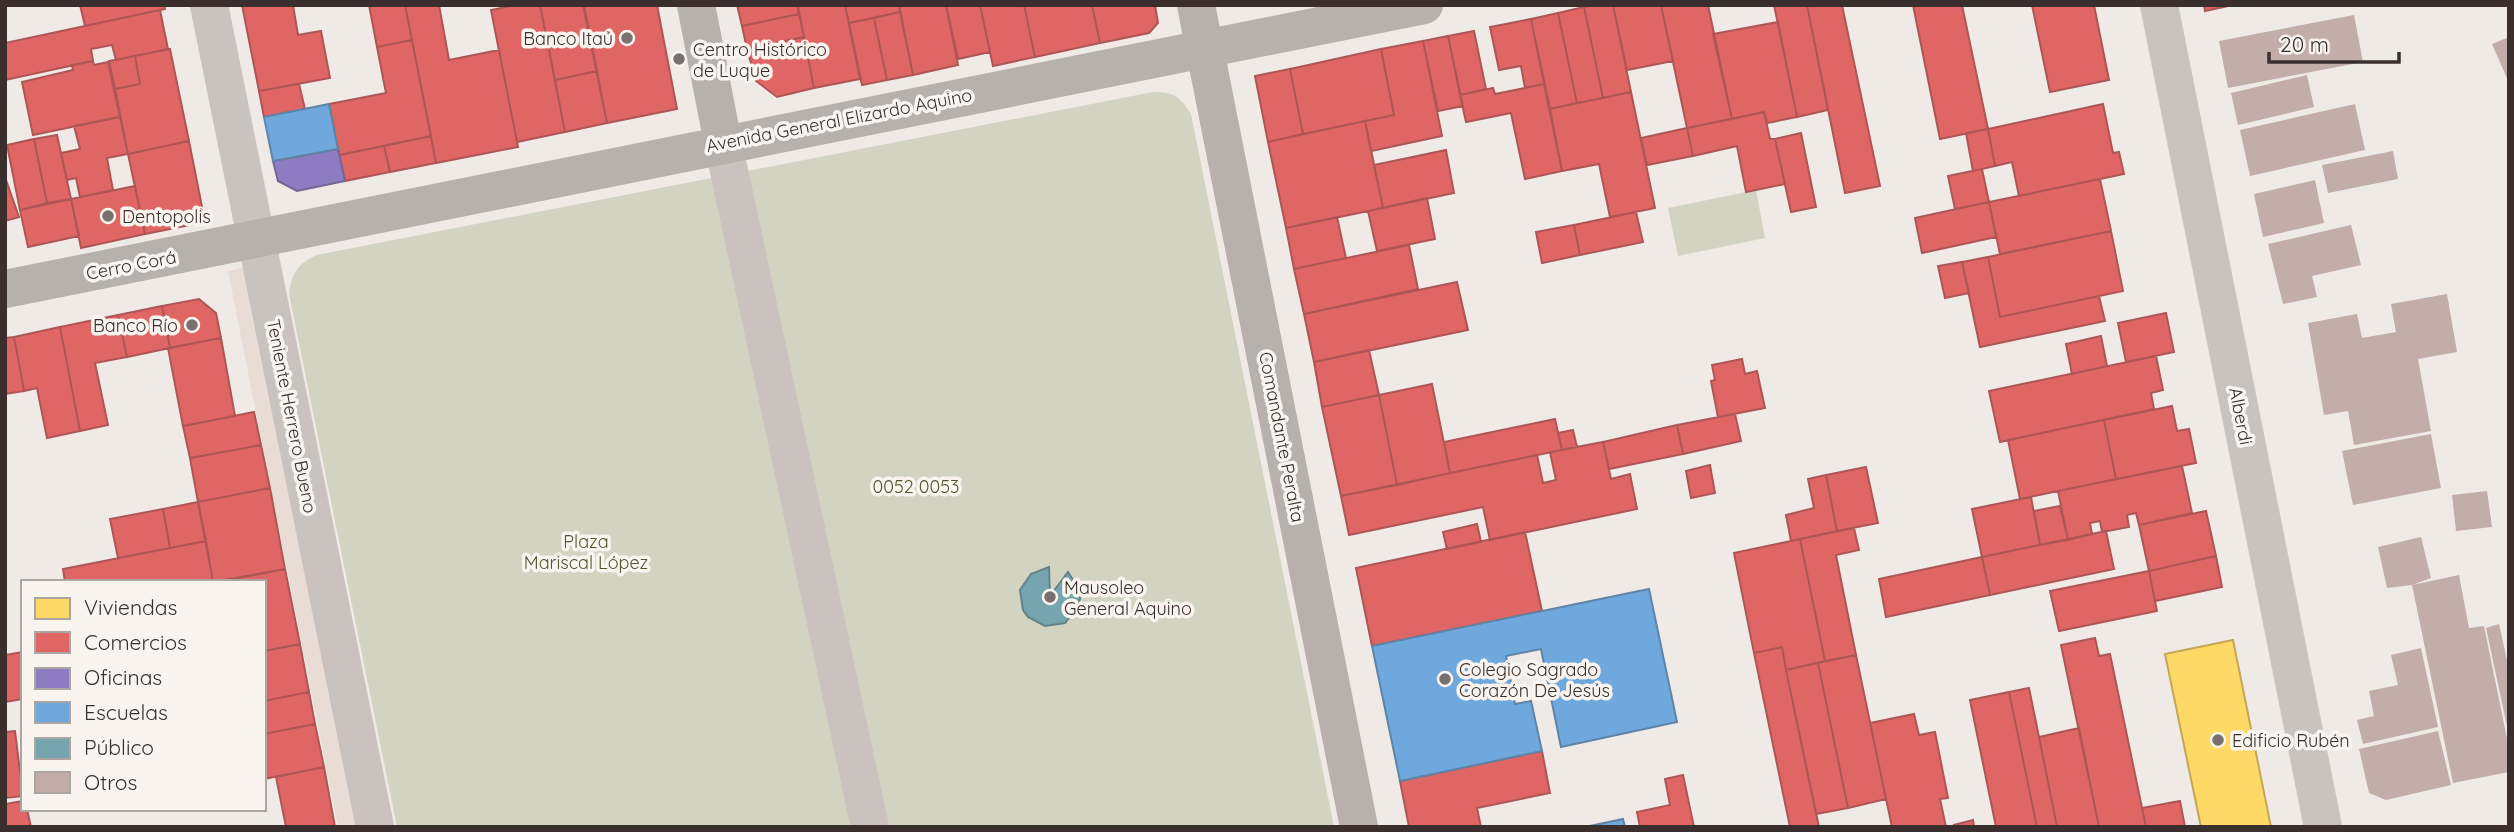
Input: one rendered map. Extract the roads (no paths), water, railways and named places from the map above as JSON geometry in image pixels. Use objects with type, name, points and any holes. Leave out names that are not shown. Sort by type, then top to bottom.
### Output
[{"type":"main road","points":[[696,5],[723,143]]},
{"type":"main road","name":"Comandante Peralta","points":[[1196,5],[1359,827]]},
{"type":"main road","name":"Avenida General Elizardo Aquino","points":[[256,241],[723,143],[1424,5]]},
{"type":"main road","name":"Cerro Corá","points":[[5,289],[256,241]]},
{"type":"street","name":"Teniente Herrero Bueno","points":[[209,5],[375,827]]},
{"type":"street","name":"Alberdi","points":[[2159,5],[2323,827]]},
{"type":"street","points":[[723,143],[870,827]]},
{"type":"place","name":"Banco Itaú","points":[[627,38]]},
{"type":"place","name":"Centro Histórico de Luque","points":[[679,59]]},
{"type":"place","name":"Dentopolis","points":[[108,216]]},
{"type":"place","name":"Banco Río","points":[[192,325]]},
{"type":"place","name":"Mausoleo General Aquino","points":[[1050,597]]},
{"type":"place","name":"Colegio Sagrado Corazón De Jesús","points":[[1445,679]]},
{"type":"place","name":"Edificio Rubén","points":[[2218,740]]},
{"type":"park label","name":"0052 0053","points":[[916,486]]},
{"type":"park label","name":"Plaza Mariscal López","points":[[586,551]]}]
